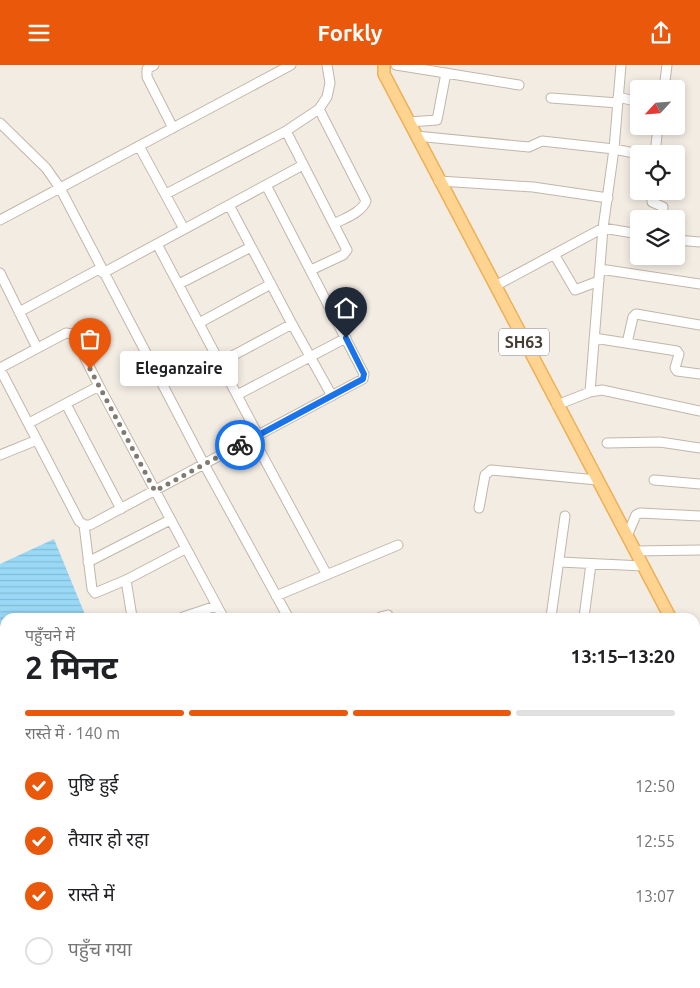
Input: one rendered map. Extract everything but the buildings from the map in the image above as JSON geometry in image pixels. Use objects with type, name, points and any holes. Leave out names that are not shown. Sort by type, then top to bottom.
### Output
[{"type":"main road","name":"SH63","points":[[384,70],[494,286],[668,613]]},
{"type":"street","points":[[154,65],[144,69],[173,128]]},
{"type":"street","points":[[0,220],[173,128],[274,69],[291,65]]},
{"type":"street","points":[[166,194],[286,131],[320,109],[328,97],[330,83],[327,65]]},
{"type":"street","points":[[376,65],[384,70]]},
{"type":"street","points":[[396,65],[519,85]]},
{"type":"street","points":[[590,392],[603,228],[614,149],[621,65]]},
{"type":"street","points":[[665,80],[667,65]]},
{"type":"street","points":[[409,122],[434,121],[438,119],[446,73]]},
{"type":"street","points":[[551,98],[630,101]]},
{"type":"street","points":[[320,109],[366,201],[359,211],[334,224]]},
{"type":"street","points":[[0,123],[46,168],[60,188],[204,464],[286,613]]},
{"type":"street","points":[[286,131],[346,247],[345,253],[311,270]]},
{"type":"street","points":[[416,136],[529,147],[542,141],[630,152]]},
{"type":"street","points":[[139,146],[184,229]]},
{"type":"street","points":[[20,312],[158,244],[303,165]]},
{"type":"street","points":[[440,181],[533,187],[608,197]]},
{"type":"street","points":[[220,613],[185,549],[155,491],[99,387],[73,334],[70,332],[66,333],[0,369],[79,521],[84,525],[90,525],[121,509],[155,491],[255,436],[332,396],[364,377],[346,338],[266,185]]},
{"type":"street","points":[[652,200],[652,203],[663,207],[663,210]]},
{"type":"street","points":[[229,205],[332,396]]},
{"type":"street","points":[[494,286],[603,228],[630,232]]},
{"type":"street","points":[[685,240],[700,242]]},
{"type":"street","points":[[158,244],[237,395],[255,436],[327,575]]},
{"type":"street","points":[[178,284],[251,247]]},
{"type":"street","points":[[554,254],[576,290],[599,281]]},
{"type":"street","points":[[600,269],[700,283]]},
{"type":"street","points":[[0,273],[37,348]]},
{"type":"street","points":[[199,323],[271,284]]},
{"type":"street","points":[[627,343],[633,317],[636,314],[700,325]]},
{"type":"street","points":[[220,363],[292,324]]},
{"type":"street","points":[[237,395],[346,338]]},
{"type":"street","points":[[594,338],[677,351],[679,354],[675,368],[677,371],[700,374]]},
{"type":"street","points":[[29,423],[99,387]]},
{"type":"street","points":[[557,405],[590,392],[602,390],[700,411]]},
{"type":"street","points":[[66,404],[121,509]]},
{"type":"street","points":[[0,445],[2,454],[37,440]]},
{"type":"street","points":[[607,443],[660,442],[700,448]]},
{"type":"street","points":[[479,508],[485,475],[486,472],[491,470],[597,480]]},
{"type":"street","points":[[654,480],[700,484]]},
{"type":"street","points":[[626,536],[636,515],[640,513],[700,516]]},
{"type":"street","points":[[552,613],[565,516]]},
{"type":"street","points":[[88,562],[170,520]]},
{"type":"street","points":[[84,525],[92,589],[95,593],[185,549]]},
{"type":"street","points":[[276,596],[398,545]]},
{"type":"street","points":[[635,551],[700,550]]},
{"type":"street","points":[[560,562],[643,566]]},
{"type":"street","points":[[585,613],[591,563]]},
{"type":"street","points":[[126,579],[131,613]]},
{"type":"street","points":[[195,613],[216,606]]},
{"type":"water","points":[[54,539],[84,613],[0,613],[0,564]]},
{"type":"way so far","points":[[90,369],[155,491],[240,445]]},
{"type":"place","name":"Eleganzaire","points":[[90,369]]},
{"type":"route","points":[[240,445],[363,379],[364,374],[346,338]]}]
